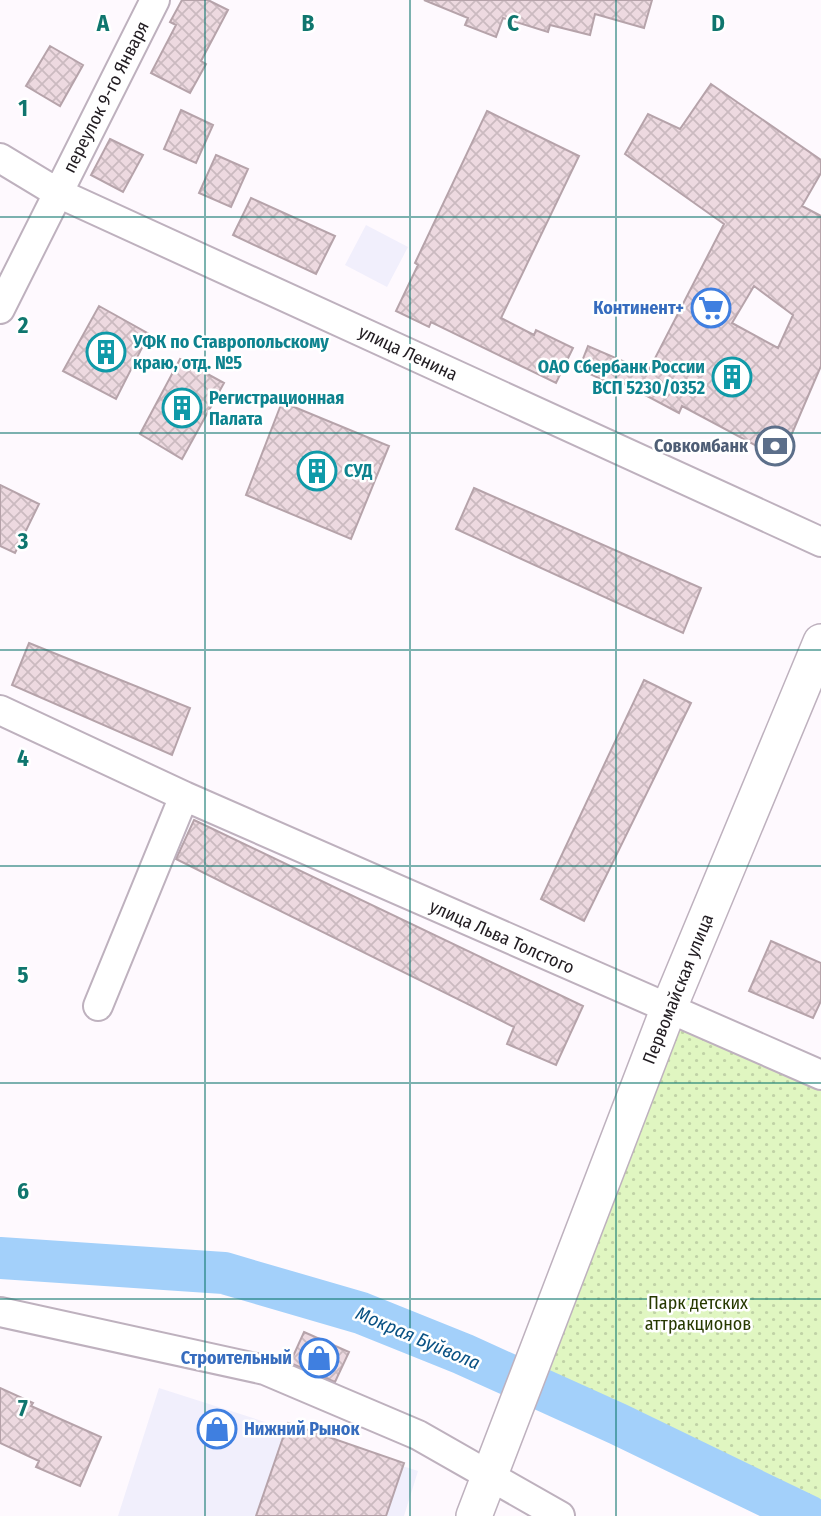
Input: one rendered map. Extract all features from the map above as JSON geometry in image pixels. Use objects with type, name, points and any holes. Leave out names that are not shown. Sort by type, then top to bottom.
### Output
[{"type":"main road","name":"Первомайская улица","points":[[474,1516],[668,1010],[821,642]]},
{"type":"street","name":"переулок 9-го Января","points":[[0,309],[155,0]]},
{"type":"street","name":"улица Ленина","points":[[0,158],[58,194],[821,542]]},
{"type":"street","name":"улица Льва Толстого","points":[[0,710],[184,796],[821,1075]]},
{"type":"street","points":[[98,1006],[184,796]]},
{"type":"street","points":[[0,1312],[265,1370],[418,1434],[560,1516]]},
{"type":"shaded area","points":[[366,225],[408,247],[387,287],[345,265]]},
{"type":"shaded area","name":"Нижний Рынок","points":[[159,1388],[418,1471],[404,1516],[118,1516]]},
{"type":"green space","name":"Парк детских аттракционов","points":[[672,1021],[821,1084],[821,1508],[543,1382]]},
{"type":"building","points":[[182,0],[208,0],[228,10],[201,61],[206,64],[190,93],[151,73],[176,25],[170,22]]},
{"type":"building","points":[[424,0],[652,0],[644,28],[595,14],[590,35],[550,25],[548,32],[503,18],[496,37],[465,25],[468,18]]},
{"type":"building","points":[[50,46],[83,65],[60,106],[26,86]]},
{"type":"building","points":[[711,84],[821,160],[821,173],[802,206],[821,216],[821,366],[781,459],[682,406],[679,413],[619,381],[616,386],[579,369],[588,346],[648,372],[724,224],[625,154],[648,114],[680,129]],"holes":[[[754,286],[793,315],[778,348],[732,323]]]},
{"type":"building","points":[[181,110],[213,125],[196,163],[164,149]]},
{"type":"building","points":[[487,111],[579,156],[501,318],[534,335],[536,330],[573,348],[556,383],[431,322],[429,327],[396,311],[418,265],[415,263]]},
{"type":"building","points":[[110,139],[143,155],[123,192],[91,175]]},
{"type":"building","points":[[216,155],[248,169],[231,207],[199,193]]},
{"type":"building","points":[[251,198],[335,236],[316,274],[233,235]]},
{"type":"building","name":"УФК по Ставропольскому краю, отд. №5","points":[[99,306],[149,334],[116,399],[63,371]]},
{"type":"building","name":"Регистрационная Палата","points":[[180,359],[224,383],[182,459],[140,434]]},
{"type":"building","name":"СУД","points":[[282,402],[389,446],[351,539],[246,495]]},
{"type":"building","points":[[0,485],[39,504],[15,553],[0,546]]},
{"type":"building","points":[[474,488],[701,588],[683,633],[456,529]]},
{"type":"building","points":[[29,643],[190,708],[172,755],[12,685]]},
{"type":"building","points":[[644,680],[691,703],[584,921],[541,899]]},
{"type":"building","points":[[194,820],[583,1006],[556,1065],[507,1044],[514,1027],[176,859]]},
{"type":"building","points":[[771,941],[821,963],[821,1001],[813,1018],[749,991]]},
{"type":"building","name":"Строительный","points":[[304,1332],[349,1352],[335,1382],[290,1363]]},
{"type":"building","points":[[0,1388],[33,1403],[31,1406],[101,1437],[80,1486],[36,1467],[39,1461],[0,1443]]},
{"type":"building","points":[[288,1423],[404,1463],[386,1516],[256,1516]]},
{"type":"waterway","name":"Мокрая Буйвола","points":[[0,1258],[224,1273],[361,1313],[463,1354],[618,1424],[808,1516]]},
{"type":"place","name":"Континент+","points":[[711,308]]},
{"type":"place","name":"УФК по Ставропольскому краю, отд. №5","points":[[106,352]]},
{"type":"place","name":"ОАО Сбербанк России ВСП 5230/0352","points":[[732,377]]},
{"type":"place","name":"Регистрационная Палата","points":[[182,408]]},
{"type":"place","name":"Совкомбанк","points":[[775,446]]},
{"type":"place","name":"СУД","points":[[317,471]]},
{"type":"place","name":"Строительный","points":[[319,1358]]},
{"type":"place","name":"Нижний Рынок","points":[[217,1429]]}]
